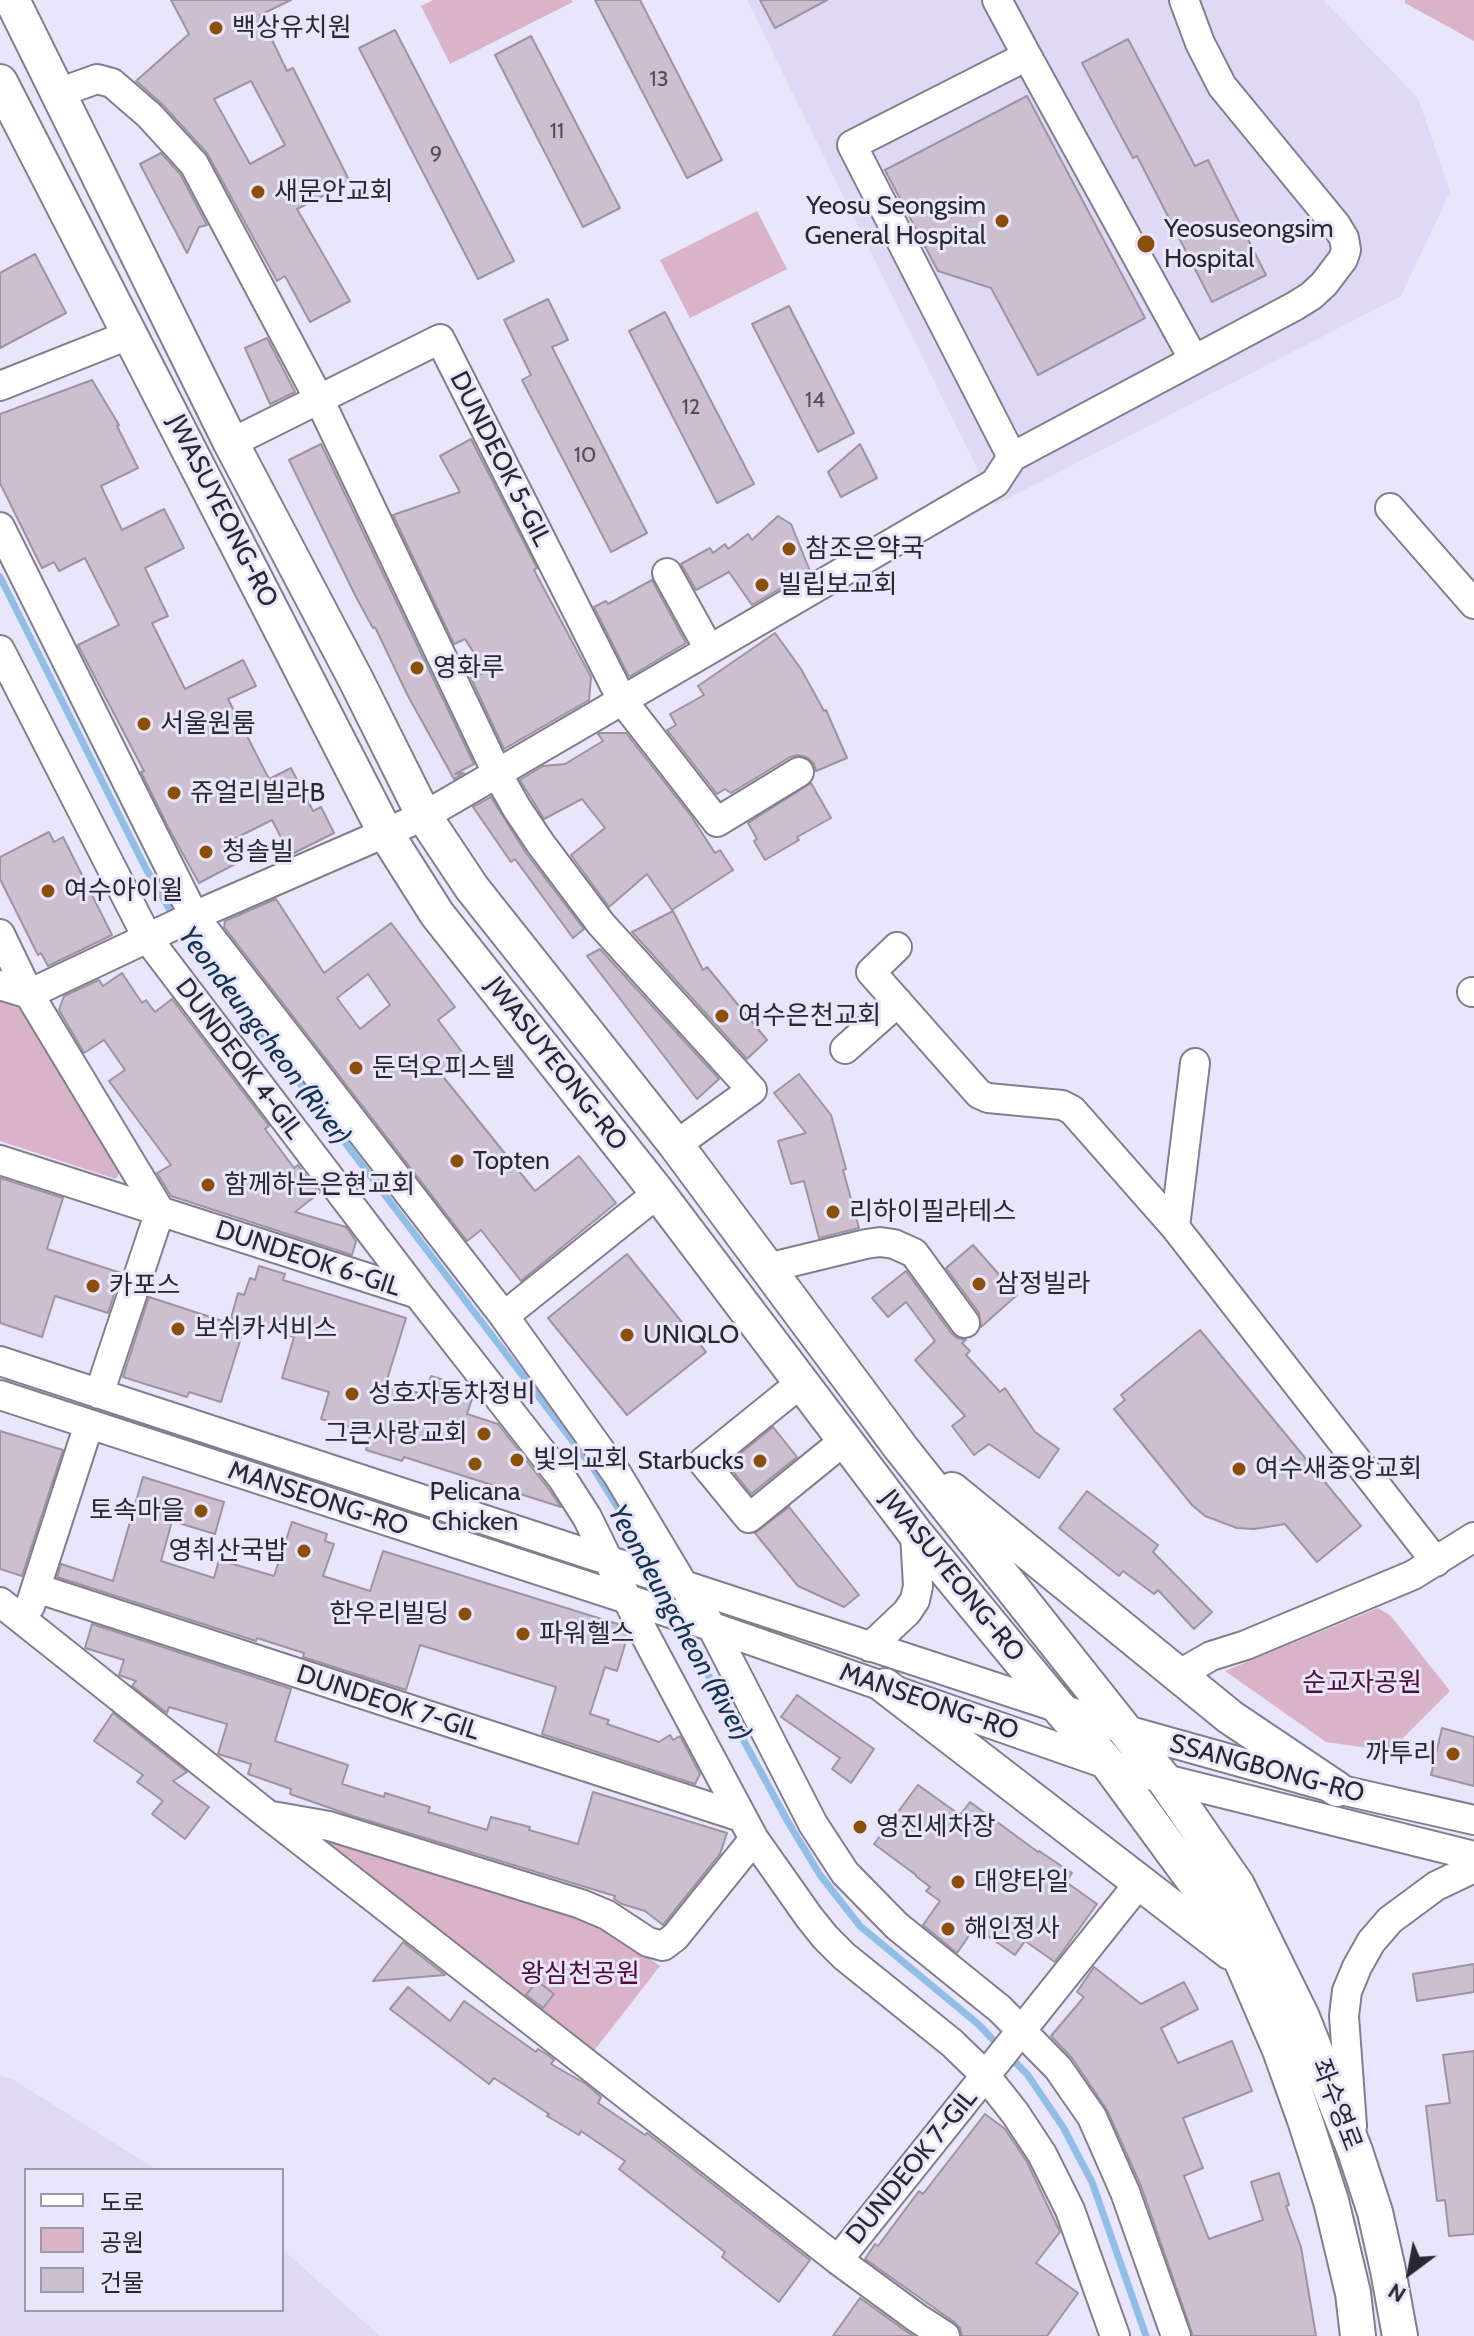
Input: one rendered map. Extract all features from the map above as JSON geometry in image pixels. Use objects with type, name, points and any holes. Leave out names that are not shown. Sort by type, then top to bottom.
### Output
[{"type":"main road","name":"JWASUYEONG-RO","points":[[12,0],[231,443],[424,816],[472,888],[676,1145],[901,1448],[1163,1778]]},
{"type":"main road","name":"JWASUYEONG-RO","points":[[0,82],[385,832],[437,914],[658,1193],[915,1533],[1109,1765],[1194,1878],[1242,1962]]},
{"type":"main road","points":[[317,697],[355,678]]},
{"type":"main road","points":[[437,914],[472,888]]},
{"type":"main road","points":[[901,1448],[1230,1717],[1337,1789]]},
{"type":"main road","points":[[885,1686],[1242,1962]]},
{"type":"main road","name":"좌수영로","points":[[1163,1778],[1237,1885],[1302,2017],[1355,2151],[1375,2212],[1400,2336]]},
{"type":"main road","name":"좌수영로","points":[[1242,1962],[1280,2050],[1331,2201],[1353,2293],[1358,2336]]},
{"type":"street","points":[[997,0],[1194,360]]},
{"type":"street","points":[[0,985],[29,994],[194,916],[424,816],[995,483],[1012,457],[1311,296],[1337,268],[1346,250],[1344,238],[1222,86],[1200,43],[1184,0]]},
{"type":"street","points":[[1012,457],[852,145],[1027,56]]},
{"type":"street","points":[[58,93],[97,79],[112,83],[149,115],[194,164],[319,399],[516,807],[601,924],[752,1090],[676,1145]]},
{"type":"street","points":[[0,386],[131,334]]},
{"type":"street","name":"DUNDEOK 5-GIL","points":[[231,443],[440,339],[622,700],[717,822],[799,772]]},
{"type":"street","points":[[1390,508],[1474,604]]},
{"type":"street","points":[[0,527],[194,916],[504,1316],[617,1474],[676,1584],[708,1626],[813,1824],[845,1873],[897,1926],[1023,2030],[1058,2068],[1092,2117],[1125,2192],[1176,2336]]},
{"type":"street","points":[[667,573],[709,649]]},
{"type":"street","name":"DUNDEOK 4-GIL","points":[[0,650],[148,939],[418,1294]]},
{"type":"street","points":[[0,934],[29,994],[160,1211],[99,1394]]},
{"type":"street","points":[[897,947],[871,972],[982,1096],[1062,1105],[1072,1110],[1175,1227],[1436,1562]]},
{"type":"street","points":[[845,1049],[898,1002]]},
{"type":"street","points":[[1175,1227],[1195,1063]]},
{"type":"street","name":"DUNDEOK 6-GIL","points":[[0,1160],[418,1294],[562,1478],[587,1517],[608,1560]]},
{"type":"street","points":[[504,1316],[658,1193]]},
{"type":"street","points":[[767,1268],[866,1244],[894,1244],[914,1253],[965,1323]]},
{"type":"street","name":"MANSEONG-RO","points":[[0,1361],[1061,1710]]},
{"type":"street","points":[[802,1382],[703,1462],[749,1518],[845,1440]]},
{"type":"street","name":"MANSEONG-RO","points":[[0,1395],[708,1626],[1109,1765]]},
{"type":"street","points":[[24,1623],[89,1424]]},
{"type":"street","points":[[870,1647],[907,1612],[915,1600],[918,1586],[915,1533]]},
{"type":"street","points":[[1178,1675],[1211,1656],[1246,1645],[1391,1584],[1436,1562],[1474,1537]]},
{"type":"street","name":"DUNDEOK 7-GIL","points":[[608,1560],[632,1601],[747,1828],[809,1917],[844,1956],[952,2043],[985,2075],[1015,2113],[1049,2168],[1070,2210],[1115,2336]]},
{"type":"street","name":"DUNDEOK 7-GIL","points":[[36,1588],[747,1828]]},
{"type":"street","name":"DUNDEOK 7-GIL","points":[[0,1602],[838,2260],[945,2336]]},
{"type":"street","name":"SSANGBONG-RO","points":[[1061,1710],[1337,1789],[1474,1820]]},
{"type":"street","name":"SSANGBONG-RO","points":[[1109,1765],[1474,1856]]},
{"type":"street","name":"DUNDEOK 7-GIL","points":[[268,1815],[329,1826],[581,1904],[607,1915],[648,1942],[663,1946],[675,1937],[747,1828]]},
{"type":"street","points":[[1355,2151],[1344,2016],[1347,1991],[1357,1967],[1371,1942],[1390,1920],[1436,1886],[1474,1868]]},
{"type":"street","points":[[985,2075],[1140,1882]]},
{"type":"street","name":"DUNDEOK 7-GIL","points":[[838,2260],[985,2075]]},
{"type":"shaded area","name":"Yeosuseongsim Hospital","points":[[747,0],[1323,0],[1418,98],[1450,192],[1401,296],[995,505]]},
{"type":"shaded area","points":[[0,2076],[12,2079],[154,2168],[24,2168],[24,2312],[284,2312],[284,2251],[380,2336],[0,2336]]},
{"type":"green space","points":[[433,0],[573,2],[450,64],[421,6]]},
{"type":"green space","points":[[1405,0],[1474,0],[1474,41],[1405,3]]},
{"type":"green space","points":[[757,211],[787,269],[690,318],[660,260]]},
{"type":"green space","points":[[0,994],[23,1001],[122,1167],[116,1179],[0,1141]]},
{"type":"green space","name":"순교자공원","points":[[1378,1608],[1390,1615],[1450,1691],[1390,1751],[1326,1742],[1225,1671]]},
{"type":"green space","name":"왕심천공원","points":[[333,1837],[598,1922],[660,1966],[593,2052],[325,1847]]},
{"type":"building","points":[[171,0],[291,0],[260,15],[287,71],[293,68],[350,182],[297,209],[350,301],[310,322],[285,276],[277,281],[207,153],[136,81],[189,34]],"holes":[[[251,81],[285,145],[250,164],[214,99]]]},
{"type":"building","points":[[595,0],[640,0],[722,160],[687,178]]},
{"type":"building","points":[[760,0],[827,0],[775,28]]},
{"type":"building","points":[[395,30],[514,261],[478,279],[359,48]]},
{"type":"building","points":[[531,36],[620,208],[583,227],[495,55]]},
{"type":"building","points":[[1128,39],[1195,166],[1208,160],[1266,275],[1212,302],[1137,156],[1133,158],[1082,63]]},
{"type":"building","name":"Yeosu Seongsim General Hospital","points":[[1027,96],[1145,318],[1038,375],[991,288],[938,271],[885,170]]},
{"type":"building","points":[[161,153],[180,174],[207,225],[199,227],[187,253],[140,164]]},
{"type":"building","points":[[35,254],[66,313],[0,348],[0,273]]},
{"type":"building","points":[[548,299],[568,340],[552,347],[647,533],[611,552],[522,380],[531,375],[504,320]]},
{"type":"building","points":[[789,306],[854,433],[818,452],[752,324]]},
{"type":"building","points":[[665,312],[754,484],[717,503],[629,331]]},
{"type":"building","points":[[267,338],[295,392],[270,404],[245,348]]},
{"type":"building","points":[[92,380],[119,425],[138,468],[101,486],[122,530],[164,509],[184,548],[145,568],[168,616],[152,623],[185,689],[243,660],[256,686],[228,699],[269,779],[291,768],[313,811],[321,807],[334,833],[290,855],[272,820],[224,844],[235,864],[199,883],[78,645],[119,625],[85,558],[59,571],[54,562],[42,568],[0,483],[0,414]]},
{"type":"building","points":[[471,439],[537,568],[534,570],[591,677],[589,700],[504,749],[471,678],[486,672],[465,639],[454,644],[393,515],[460,492],[440,456]]},
{"type":"building","points":[[321,444],[474,764],[455,774],[464,773],[454,779],[408,696],[375,627],[356,597],[289,460]]},
{"type":"building","points":[[860,444],[877,478],[841,497],[828,472]]},
{"type":"building","points":[[778,516],[791,524],[810,571],[752,605],[729,572],[696,590],[681,564],[710,548],[713,553],[725,544],[728,549],[748,534],[752,540]]},
{"type":"building","points":[[652,580],[686,643],[629,677],[594,607],[606,601],[608,604]]},
{"type":"building","points":[[775,633],[826,710],[847,758],[816,771],[808,758],[798,755],[790,757],[731,793],[725,789],[717,794],[667,730],[676,725],[670,714],[704,695],[698,686]]},
{"type":"building","points":[[600,733],[626,733],[691,816],[715,853],[720,850],[733,870],[672,910],[647,874],[609,907],[571,855],[605,828],[582,799],[544,819],[520,780],[543,766],[565,764],[603,741]]},
{"type":"building","points":[[811,783],[831,818],[765,860],[748,823]]},
{"type":"building","points":[[491,797],[526,853],[584,929],[573,938],[515,859],[511,862],[473,807]]},
{"type":"building","name":"여수아이윌","points":[[49,832],[54,842],[63,837],[112,935],[48,966],[41,953],[38,955],[0,879],[0,857]]},
{"type":"building","points":[[276,899],[324,973],[391,923],[455,1007],[438,1020],[465,1056],[441,1074],[535,1191],[579,1156],[616,1203],[521,1281],[481,1230],[467,1241],[224,927],[225,921]],"holes":[[[368,974],[390,1005],[360,1029],[337,998]]]},
{"type":"building","points":[[673,911],[703,970],[707,967],[767,1040],[747,1059],[632,932]]},
{"type":"building","points":[[600,949],[719,1079],[697,1099],[587,956]]},
{"type":"building","points":[[122,973],[142,1003],[146,1000],[155,1012],[172,999],[269,1126],[265,1129],[294,1168],[298,1165],[319,1193],[295,1212],[346,1227],[356,1241],[352,1255],[171,1196],[157,1173],[171,1165],[109,1081],[125,1070],[104,1040],[84,1053],[59,1010],[64,996],[99,980],[103,986]]},
{"type":"building","points":[[799,1074],[831,1115],[859,1228],[819,1238],[804,1181],[791,1184],[778,1141],[806,1133],[774,1093]]},
{"type":"building","points":[[0,1178],[63,1198],[47,1249],[121,1273],[108,1313],[55,1296],[42,1337],[0,1323]]},
{"type":"building","name":"삼정빌라","points":[[973,1245],[1017,1295],[981,1327],[979,1313],[946,1268]]},
{"type":"building","name":"UNIQLO","points":[[627,1254],[706,1352],[627,1415],[548,1318]]},
{"type":"building","points":[[259,1266],[285,1274],[283,1280],[406,1318],[386,1383],[425,1395],[431,1376],[470,1388],[474,1393],[467,1414],[498,1424],[561,1507],[404,1457],[402,1461],[366,1450],[371,1433],[321,1419],[329,1392],[282,1378],[294,1337],[231,1318],[238,1293],[244,1295],[250,1278],[255,1280]]},
{"type":"building","points":[[906,1271],[951,1333],[966,1340],[962,1343],[970,1351],[966,1355],[1000,1392],[1005,1388],[1035,1432],[1059,1449],[1039,1478],[989,1444],[974,1455],[952,1426],[965,1416],[915,1360],[935,1341],[906,1302],[888,1317],[872,1298]]},
{"type":"building","points":[[149,1297],[244,1328],[221,1402],[189,1392],[187,1397],[123,1377]]},
{"type":"building","name":"여수새중앙교회","points":[[1200,1330],[1361,1526],[1317,1562],[1285,1524],[1254,1529],[1237,1528],[1205,1516],[1192,1505],[1114,1409],[1125,1400],[1121,1395]]},
{"type":"building","name":"Starbucks","points":[[773,1427],[797,1457],[751,1494],[727,1464]]},
{"type":"building","points":[[0,1431],[63,1450],[22,1576],[0,1569]]},
{"type":"building","points":[[143,1477],[224,1502],[215,1534],[172,1521],[161,1561],[214,1578],[219,1560],[274,1576],[292,1522],[327,1534],[325,1541],[334,1544],[323,1576],[370,1591],[383,1551],[621,1625],[627,1638],[617,1671],[605,1667],[590,1714],[609,1720],[607,1724],[659,1742],[670,1735],[673,1740],[680,1736],[700,1774],[695,1784],[542,1734],[556,1687],[420,1645],[406,1690],[303,1657],[304,1653],[257,1638],[256,1641],[57,1577],[61,1564],[113,1581]]},
{"type":"building","points":[[1087,1491],[1158,1545],[1153,1552],[1212,1612],[1194,1629],[1158,1590],[1154,1594],[1123,1571],[1119,1576],[1059,1528]]},
{"type":"building","points":[[789,1507],[859,1595],[844,1607],[798,1586],[755,1533]]},
{"type":"building","points":[[92,1624],[291,1689],[275,1741],[348,1765],[342,1784],[430,1807],[428,1812],[487,1830],[491,1817],[578,1844],[593,1792],[727,1833],[720,1854],[663,1925],[645,1911],[622,1904],[614,1899],[615,1896],[290,1794],[291,1789],[248,1774],[251,1764],[218,1754],[227,1724],[169,1707],[167,1713],[132,1686],[136,1681],[119,1675],[124,1660],[85,1648]]},
{"type":"building","points":[[797,1695],[874,1749],[851,1783],[832,1769],[840,1758],[781,1717]]},
{"type":"building","points":[[113,1713],[187,1772],[173,1781],[209,1807],[185,1839],[152,1814],[163,1801],[137,1782],[143,1775],[94,1741]]},
{"type":"building","points":[[1442,1728],[1474,1737],[1474,1786],[1431,1775]]},
{"type":"building","points":[[918,1785],[960,1815],[970,1802],[1072,1873],[1066,1882],[1097,1904],[1055,1962],[1025,1941],[1015,1955],[975,1927],[957,1953],[923,1925],[940,1901],[926,1891],[930,1887],[874,1844]]},
{"type":"building","points":[[403,1942],[445,1975],[373,1981]]},
{"type":"building","points":[[1474,1964],[1474,1992],[1417,2001],[1413,1974]]},
{"type":"building","points":[[1094,1967],[1141,2004],[1184,1982],[1198,2009],[1161,2028],[1178,2063],[1232,2041],[1252,2091],[1183,2118],[1203,2168],[1184,2176],[1209,2239],[1263,2220],[1251,2182],[1279,2173],[1289,2205],[1286,2206],[1301,2247],[1316,2336],[1193,2336],[1141,2186],[1107,2110],[1072,2058],[1051,2036],[1084,1997],[1077,1992]]},
{"type":"building","points":[[537,1981],[554,1994],[543,2008],[526,1995]]},
{"type":"building","points":[[408,1987],[450,2021],[464,2001],[536,2052],[538,2049],[548,2055],[554,2060],[551,2064],[586,2084],[601,2097],[598,2103],[645,2135],[647,2133],[810,2260],[779,2302],[722,2257],[725,2252],[619,2169],[625,2161],[581,2131],[579,2135],[547,2116],[549,2114],[494,2078],[489,2084],[390,2009]]},
{"type":"building","points":[[1474,2051],[1474,2234],[1449,2236],[1445,2200],[1437,2201],[1426,2106],[1450,2103],[1443,2055]]},
{"type":"building","points":[[985,2114],[1005,2129],[1027,2162],[1060,2232],[1036,2263],[1078,2293],[1047,2336],[962,2336],[954,2322],[865,2259],[919,2191],[923,2194]]},
{"type":"building","points":[[860,2298],[907,2332],[914,2336],[833,2336]]},
{"type":"waterway","name":"Yeondeungcheon (River)","points":[[0,577],[145,867],[175,919]]},
{"type":"waterway","name":"Yeondeungcheon (River)","points":[[182,929],[593,1468],[648,1563]]},
{"type":"waterway","name":"Yeondeungcheon (River)","points":[[682,1627],[820,1875],[860,1926],[978,2024],[1001,2048]]},
{"type":"waterway","name":"Yeondeungcheon (River)","points":[[1010,2057],[1027,2074],[1063,2127],[1092,2182],[1146,2336]]},
{"type":"place","name":"백상유치원","points":[[216,28]]},
{"type":"place","name":"새문안교회","points":[[258,192]]},
{"type":"place","name":"Yeosu Seongsim General Hospital","points":[[1002,221]]},
{"type":"place","name":"Yeosuseongsim Hospital","points":[[1146,244]]},
{"type":"place","name":"참조은약국","points":[[789,549]]},
{"type":"place","name":"빌립보교회","points":[[762,585]]},
{"type":"place","name":"영화루","points":[[417,668]]},
{"type":"place","name":"서울원룸","points":[[144,724]]},
{"type":"place","name":"쥬얼리빌라B","points":[[174,793]]},
{"type":"place","name":"청솔빌","points":[[206,852]]},
{"type":"place","name":"여수아이윌","points":[[48,891]]},
{"type":"place","name":"여수은천교회","points":[[722,1016]]},
{"type":"place","name":"둔덕오피스텔","points":[[356,1068]]},
{"type":"place","name":"Topten","points":[[457,1161]]},
{"type":"place","name":"함께하는은현교회","points":[[208,1185]]},
{"type":"place","name":"리하이필라테스","points":[[833,1212]]},
{"type":"place","name":"삼정빌라","points":[[979,1284]]},
{"type":"place","name":"카포스","points":[[93,1286]]},
{"type":"place","name":"보쉬카서비스","points":[[178,1329]]},
{"type":"place","name":"UNIQLO","points":[[627,1335]]},
{"type":"place","name":"성호자동차정비","points":[[352,1394]]},
{"type":"place","name":"그큰사랑교회","points":[[484,1434]]},
{"type":"place","name":"빛의교회","points":[[517,1460]]},
{"type":"place","name":"Starbucks","points":[[760,1461]]},
{"type":"place","name":"Pelicana Chicken","points":[[475,1464]]},
{"type":"place","name":"여수새중앙교회","points":[[1239,1469]]},
{"type":"place","name":"토속마을","points":[[201,1511]]},
{"type":"place","name":"영취산국밥","points":[[304,1551]]},
{"type":"place","name":"한우리빌딩","points":[[465,1614]]},
{"type":"place","name":"파워헬스","points":[[523,1634]]},
{"type":"place","name":"까투리","points":[[1453,1754]]},
{"type":"place","name":"영진세차장","points":[[860,1827]]},
{"type":"place","name":"대양타일","points":[[958,1882]]},
{"type":"place","name":"해인정사","points":[[948,1929]]}]
